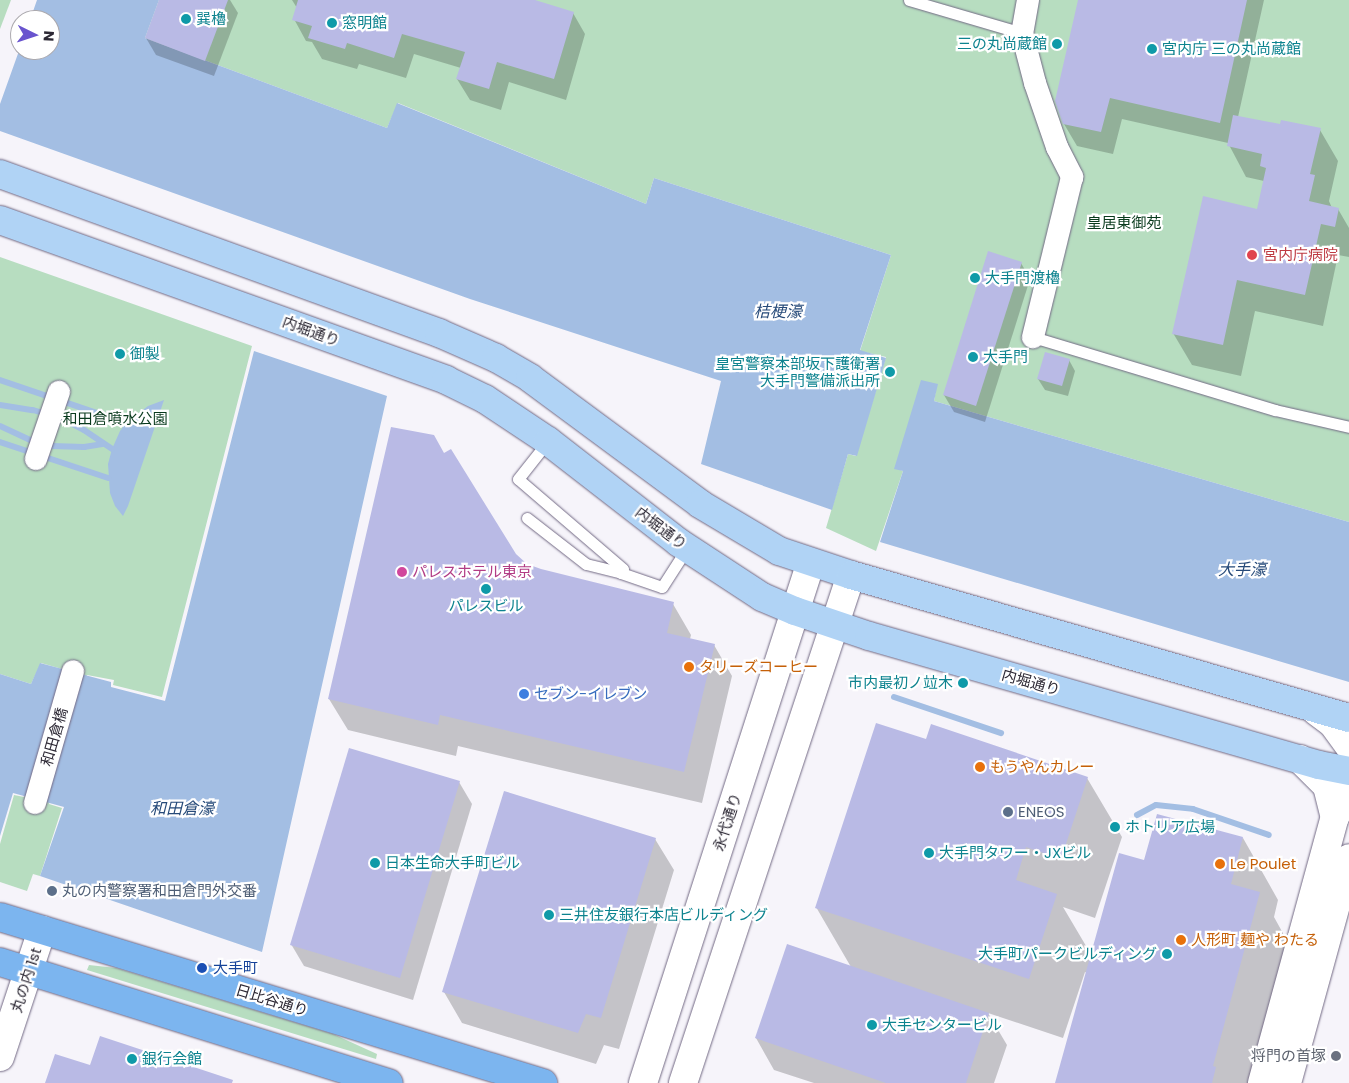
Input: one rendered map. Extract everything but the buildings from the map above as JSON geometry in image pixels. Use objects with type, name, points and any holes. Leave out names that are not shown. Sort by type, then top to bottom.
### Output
[{"type":"highway","name":"日比谷通り","points":[[0,918],[543,1083]]},
{"type":"highway","points":[[0,962],[389,1083]]},
{"type":"main road","points":[[0,174],[439,333],[496,358],[530,378],[658,471],[700,504],[779,551],[851,575],[1316,711],[1349,718]]},
{"type":"main road","name":"内堀通り","points":[[0,220],[446,380],[485,399],[548,441],[687,548],[762,597],[795,611],[878,639],[1300,759],[1349,771]]},
{"type":"main road","name":"永代通り","points":[[643,1083],[811,562]]},
{"type":"main road","points":[[683,1083],[851,575]]},
{"type":"main road","points":[[1316,711],[1333,724],[1349,746]]},
{"type":"main road","points":[[1300,759],[1327,786],[1335,817]]},
{"type":"main road","points":[[1262,1083],[1335,817],[1349,788]]},
{"type":"main road","points":[[1287,1083],[1349,858]]},
{"type":"main road","name":"丸の内 1st","points":[[0,1057],[42,930]]},
{"type":"street","points":[[1028,0],[1022,33],[1035,83],[1054,138],[1072,177],[1033,337]]},
{"type":"street","points":[[41,446],[59,392]]},
{"type":"street","name":"和田倉橋","points":[[35,803],[73,671]]},
{"type":"lane","points":[[909,0],[1022,33]]},
{"type":"lane","points":[[1033,337],[1275,410],[1349,427]]},
{"type":"lane","points":[[548,441],[518,479],[623,568],[621,573]]},
{"type":"lane","points":[[527,518],[586,564],[621,573],[662,587],[687,548]]},
{"type":"green space","points":[[0,0],[11,0],[0,29]]},
{"type":"green space","name":"皇居東御苑","points":[[159,0],[1349,0],[1349,522],[934,401],[937,384],[895,468],[903,471],[876,551],[826,528],[848,454],[856,456],[886,357],[860,351],[891,255],[654,178],[646,204],[398,103],[387,128],[145,38]]},
{"type":"green space","name":"和田倉噴水公園","points":[[0,257],[252,346],[162,697],[113,685],[114,680],[87,675],[49,804],[62,808],[40,876],[33,874],[27,891],[0,882],[0,844],[14,795],[24,797],[62,669],[41,663],[31,684],[0,674]]},
{"type":"green space","points":[[89,965],[116,968],[333,1034],[377,1054],[376,1059],[87,970]]},
{"type":"water","name":"桔梗濠","points":[[37,0],[159,0],[145,38],[387,128],[397,103],[646,204],[654,178],[891,255],[860,350],[886,358],[857,456],[848,454],[832,510],[701,464],[721,381],[470,299],[0,131],[0,104],[16,60],[60,60],[60,10],[34,10]]},
{"type":"water","name":"和田倉濠","points":[[254,351],[387,396],[262,952],[40,876],[64,807],[13,793],[0,836],[0,674],[31,684],[40,663],[111,682],[111,687],[165,701]]},
{"type":"water","name":"大手濠","points":[[921,380],[938,384],[934,401],[1349,522],[1349,682],[880,542],[903,471],[894,469]]},
{"type":"water","points":[[164,400],[123,516],[115,506],[110,493],[108,464],[112,449],[126,423],[148,406]]},
{"type":"waterway","points":[[0,380],[126,423]]},
{"type":"waterway","points":[[0,405],[33,410],[65,420],[112,449]]},
{"type":"waterway","points":[[0,426],[35,442],[52,446],[84,447],[104,444]]},
{"type":"waterway","points":[[0,442],[108,478]]},
{"type":"waterway","points":[[894,697],[1001,733]]},
{"type":"waterway","points":[[1137,815],[1156,805],[1193,809],[1269,835]]},
{"type":"place","name":"巽櫓","points":[[186,19]]},
{"type":"place","name":"窓明館","points":[[332,23]]},
{"type":"place","name":"三の丸尚蔵館","points":[[1057,44]]},
{"type":"place","name":"宮内庁 三の丸尚蔵館","points":[[1152,49]]},
{"type":"place","name":"宮内庁病院","points":[[1252,255]]},
{"type":"place","name":"大手門渡櫓","points":[[975,278]]},
{"type":"place","name":"御製","points":[[120,354]]},
{"type":"place","name":"大手門","points":[[973,357]]},
{"type":"place","name":"皇宮警察本部坂下護衛署 大手門警備派出所","points":[[890,372]]},
{"type":"place","name":"パレスホテル東京","points":[[402,572]]},
{"type":"place","name":"パレスビル","points":[[486,589]]},
{"type":"place","name":"タリーズコーヒー","points":[[689,667]]},
{"type":"place","name":"市内最初ノ竝木","points":[[963,683]]},
{"type":"place","name":"セブン-イレブン","points":[[524,694]]},
{"type":"place","name":"もうやんカレー","points":[[980,767]]},
{"type":"place","name":"ENEOS","points":[[1008,812]]},
{"type":"place","name":"ホトリア広場","points":[[1115,827]]},
{"type":"place","name":"大手門タワー・JXビル","points":[[929,853]]},
{"type":"place","name":"日本生命大手町ビル","points":[[375,863]]},
{"type":"place","name":"Le Poulet","points":[[1220,864]]},
{"type":"place","name":"丸の内警察署和田倉門外交番","points":[[52,891]]},
{"type":"place","name":"三井住友銀行本店ビルディング","points":[[549,915]]},
{"type":"place","name":"人形町 麺や わたる","points":[[1181,940]]},
{"type":"place","name":"大手町パークビルディング","points":[[1167,954]]},
{"type":"place","name":"大手町","points":[[202,968]]},
{"type":"place","name":"大手センタービル","points":[[872,1025]]},
{"type":"place","name":"将門の首塚","points":[[1336,1056]]},
{"type":"place","name":"銀行会館","points":[[132,1059]]}]
